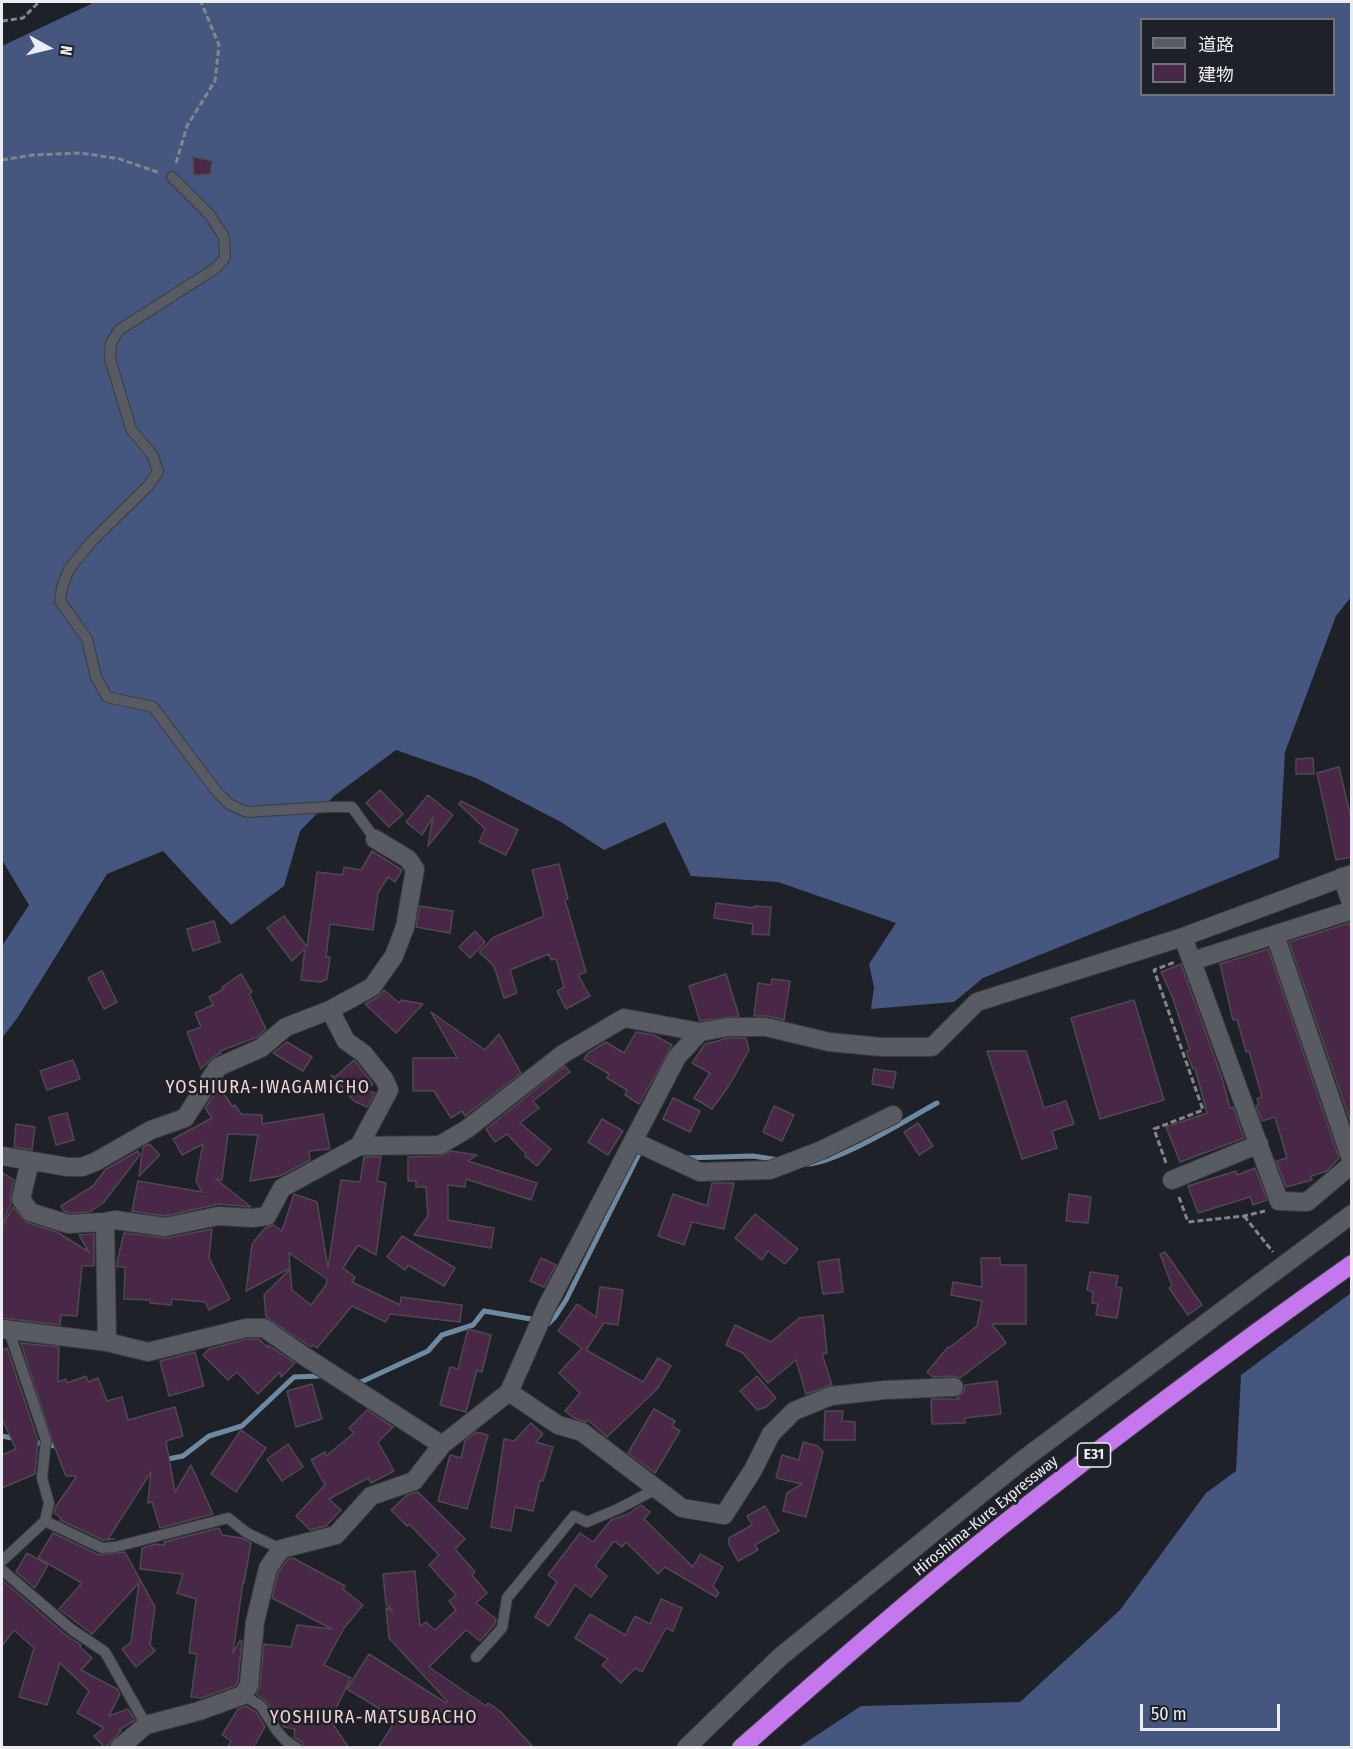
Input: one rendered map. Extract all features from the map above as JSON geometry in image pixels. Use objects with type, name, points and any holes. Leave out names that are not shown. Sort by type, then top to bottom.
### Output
[{"type":"highway","name":"Hiroshima-Kure Expressway","points":[[741,1748],[844,1657],[1009,1520],[1237,1345],[1352,1264]]},
{"type":"street","points":[[2,1156],[68,1167],[82,1167],[95,1162],[151,1131],[185,1118],[219,1067],[261,1048],[286,1027],[330,1010],[372,987],[394,957],[405,927],[415,869],[408,859],[375,838]]},
{"type":"street","points":[[30,1161],[21,1199],[30,1212],[68,1224],[115,1220],[165,1227],[218,1216],[252,1218],[267,1216],[282,1188],[359,1146],[441,1145],[467,1129],[563,1054],[624,1018],[700,1032],[728,1027],[766,1027],[829,1042],[882,1047],[932,1047],[977,1002],[1183,937],[1347,876],[1352,905]]},
{"type":"street","points":[[1191,959],[1352,910]]},
{"type":"street","points":[[1183,937],[1279,1201],[1307,1202],[1352,1163],[1275,934]]},
{"type":"street","points":[[330,1010],[346,1041],[363,1053],[384,1079],[389,1090],[359,1146]]},
{"type":"street","points":[[118,1748],[146,1725],[200,1711],[243,1695],[249,1684],[255,1622],[268,1569],[281,1549],[336,1534],[371,1496],[414,1481],[442,1445],[509,1392],[547,1306],[677,1057],[700,1032]]},
{"type":"street","points":[[633,1141],[700,1172],[770,1170],[822,1150],[892,1115]]},
{"type":"street","points":[[1172,1179],[1259,1144]]},
{"type":"street","points":[[686,1748],[780,1657],[1023,1459],[1352,1214]]},
{"type":"street","points":[[105,1222],[107,1342]]},
{"type":"street","points":[[5,1330],[107,1342],[148,1352],[246,1328],[264,1328],[442,1445]]},
{"type":"street","points":[[509,1392],[558,1425],[582,1432],[682,1508],[724,1515],[753,1470],[771,1434],[794,1411],[831,1396],[885,1390],[954,1387]]},
{"type":"lane","points":[[172,177],[209,214],[224,237],[225,258],[216,268],[119,330],[111,343],[110,359],[131,429],[153,456],[158,472],[148,486],[91,542],[69,569],[62,587],[60,601],[87,639],[96,677],[107,697],[153,707],[217,792],[230,804],[247,812],[352,807],[375,838]]},
{"type":"lane","points":[[2,1561],[45,1521],[49,1503],[42,1479],[46,1440],[5,1330]]},
{"type":"lane","points":[[476,1657],[502,1628],[507,1598],[573,1516],[587,1522],[620,1508],[656,1488]]},
{"type":"lane","points":[[45,1521],[102,1548],[115,1547],[228,1518],[247,1533],[281,1549]]},
{"type":"lane","points":[[2,1570],[71,1629],[105,1652],[146,1725]]},
{"type":"lane","points":[[243,1695],[261,1706],[277,1731],[297,1748]]},
{"type":"path","points":[[2,21],[23,18],[39,2]]},
{"type":"path","points":[[2,160],[33,155],[81,153],[120,159],[172,177],[187,126],[215,81],[219,45],[201,2]]},
{"type":"path","points":[[1191,959],[1154,970],[1203,1110],[1154,1130],[1188,1222],[1244,1216],[1272,1209],[1279,1201]]},
{"type":"path","points":[[1244,1216],[1284,1265]]},
{"type":"shaded area","points":[[90,2],[1351,2],[1351,597],[1336,616],[1285,752],[1279,858],[983,978],[954,1002],[871,1009],[874,987],[869,964],[896,923],[778,882],[691,876],[665,822],[604,850],[561,822],[476,778],[396,750],[334,796],[300,831],[284,886],[231,925],[163,851],[107,874],[18,1017],[2,1038],[2,946],[29,905],[2,860],[2,46],[91,4]]},
{"type":"shaded area","points":[[1351,1293],[1351,1747],[799,1747],[861,1706],[1020,1702],[1120,1610],[1206,1493],[1236,1471],[1241,1375]]},
{"type":"building","points":[[193,157],[212,161],[210,174],[194,175]]},
{"type":"building","points":[[1313,758],[1314,774],[1296,774],[1296,759]]},
{"type":"building","points":[[1339,767],[1352,823],[1352,857],[1336,860],[1317,773]]},
{"type":"building","points":[[380,790],[403,814],[389,827],[366,803]]},
{"type":"building","points":[[428,795],[453,815],[428,846],[433,817],[422,835],[406,822]]},
{"type":"building","points":[[461,801],[518,830],[506,855],[479,842],[485,829],[459,804]]},
{"type":"building","points":[[372,851],[402,870],[395,882],[388,877],[378,893],[373,930],[330,924],[326,957],[330,957],[327,979],[321,982],[301,980],[305,949],[292,961],[267,928],[284,916],[307,947],[317,872],[343,875],[344,867],[361,870]]},
{"type":"building","points":[[559,864],[568,899],[565,900],[586,972],[578,975],[590,996],[566,1009],[557,991],[564,987],[556,959],[551,960],[549,954],[510,970],[517,993],[504,998],[494,966],[479,952],[494,937],[544,916],[532,870]]},
{"type":"building","points":[[716,903],[754,908],[754,906],[771,907],[769,935],[752,934],[753,924],[714,918]]},
{"type":"building","points":[[420,906],[453,911],[450,933],[416,927]]},
{"type":"building","points":[[214,921],[220,942],[193,951],[187,929]]},
{"type":"building","points":[[1349,923],[1352,933],[1352,1126],[1289,942]]},
{"type":"building","points":[[475,931],[485,942],[470,958],[459,947]]},
{"type":"building","points":[[1268,949],[1339,1158],[1327,1171],[1311,1176],[1312,1180],[1286,1187],[1276,1161],[1287,1158],[1275,1117],[1262,1121],[1256,1106],[1259,1105],[1257,1099],[1262,1097],[1237,1019],[1233,1020],[1220,964]]},
{"type":"building","points":[[1181,964],[1222,1078],[1230,1108],[1233,1107],[1244,1138],[1180,1162],[1166,1127],[1207,1113],[1195,1068],[1193,1069],[1186,1051],[1190,1050],[1172,996],[1161,972]]},
{"type":"building","points":[[102,971],[117,1002],[104,1009],[88,978]]},
{"type":"building","points":[[241,974],[252,992],[249,994],[266,1029],[257,1037],[220,1051],[221,1053],[213,1057],[201,1069],[187,1032],[201,1027],[195,1013],[213,1005],[209,997],[224,989],[222,987]]},
{"type":"building","points":[[726,974],[739,1016],[700,1021],[689,986]]},
{"type":"building","points":[[772,979],[790,981],[784,1020],[768,1016],[754,1016],[758,983],[771,985]]},
{"type":"building","points":[[384,990],[399,1003],[401,1000],[423,1004],[396,1033],[365,1004],[378,997]]},
{"type":"building","points":[[1134,1000],[1164,1100],[1100,1119],[1071,1018]]},
{"type":"building","points":[[431,1012],[485,1050],[499,1034],[521,1073],[465,1116],[462,1111],[451,1118],[434,1091],[413,1091],[413,1058],[457,1058]]},
{"type":"building","points":[[636,1032],[654,1035],[672,1045],[639,1104],[625,1095],[627,1090],[607,1078],[609,1074],[584,1059],[588,1053],[606,1042],[624,1053]]},
{"type":"building","points":[[729,1038],[746,1038],[749,1050],[730,1084],[712,1109],[694,1098],[710,1073],[692,1063],[705,1044]]},
{"type":"building","points":[[287,1042],[312,1057],[303,1071],[273,1053]]},
{"type":"building","points":[[987,1051],[1026,1051],[1044,1108],[1066,1101],[1074,1124],[1052,1131],[1057,1148],[1022,1159]]},
{"type":"building","points":[[73,1060],[80,1079],[47,1090],[40,1071]]},
{"type":"building","points":[[354,1060],[373,1084],[366,1090],[375,1093],[367,1107],[354,1101],[331,1075],[335,1077]]},
{"type":"building","points":[[565,1066],[570,1072],[533,1101],[539,1108],[520,1123],[551,1149],[537,1166],[525,1156],[526,1154],[507,1134],[495,1142],[486,1129]]},
{"type":"building","points":[[874,1069],[896,1072],[893,1088],[872,1084]]},
{"type":"building","points":[[221,1090],[241,1114],[262,1115],[262,1124],[323,1114],[330,1149],[309,1151],[310,1160],[280,1176],[250,1181],[258,1135],[228,1134],[222,1180],[216,1179],[251,1207],[219,1204],[165,1216],[132,1211],[138,1181],[202,1192],[196,1181],[203,1144],[182,1155],[173,1139],[212,1118],[205,1108],[213,1096]]},
{"type":"building","points":[[673,1098],[700,1111],[690,1132],[663,1119]]},
{"type":"building","points":[[774,1106],[794,1115],[782,1141],[763,1132]]},
{"type":"building","points":[[67,1113],[74,1140],[56,1145],[49,1117]]},
{"type":"building","points":[[602,1119],[623,1131],[608,1155],[588,1142]]},
{"type":"building","points":[[918,1123],[933,1146],[919,1155],[904,1132]]},
{"type":"building","points":[[16,1124],[35,1127],[32,1150],[14,1147]]},
{"type":"building","points":[[149,1144],[160,1155],[139,1176],[143,1147]]},
{"type":"building","points":[[138,1151],[140,1155],[103,1203],[90,1212],[69,1213],[64,1211],[61,1206],[93,1186],[106,1169]]},
{"type":"building","points":[[451,1151],[477,1155],[468,1161],[537,1183],[531,1200],[466,1179],[465,1187],[448,1185],[448,1220],[494,1228],[491,1248],[414,1235],[428,1216],[426,1187],[416,1187],[416,1181],[408,1181],[408,1157],[440,1156]]},
{"type":"building","points":[[364,1157],[381,1157],[377,1181],[386,1183],[376,1255],[358,1245],[343,1268],[355,1277],[352,1282],[400,1305],[401,1297],[462,1305],[460,1322],[390,1314],[386,1322],[352,1306],[317,1348],[313,1345],[311,1347],[266,1317],[264,1295],[290,1269],[292,1290],[311,1305],[326,1285],[327,1279],[289,1253],[290,1268],[246,1291],[252,1244],[265,1228],[274,1225],[282,1231],[294,1194],[317,1202],[328,1268],[341,1180],[360,1182]]},
{"type":"building","points":[[1255,1168],[1267,1200],[1253,1205],[1250,1197],[1198,1213],[1188,1186],[1236,1171],[1237,1175]]},
{"type":"building","points":[[2,1173],[14,1180],[10,1197],[11,1204],[2,1223]]},
{"type":"building","points":[[712,1183],[734,1183],[724,1229],[692,1222],[684,1245],[658,1236],[673,1194],[707,1206]]},
{"type":"building","points":[[1069,1194],[1091,1197],[1088,1223],[1066,1221]]},
{"type":"building","points":[[13,1207],[26,1222],[57,1232],[89,1252],[79,1235],[94,1234],[94,1266],[82,1266],[77,1316],[61,1315],[60,1325],[2,1318],[2,1226]]},
{"type":"building","points":[[755,1214],[798,1249],[785,1264],[768,1251],[762,1260],[735,1238]]},
{"type":"building","points":[[212,1229],[209,1258],[230,1299],[209,1310],[205,1302],[172,1299],[171,1305],[150,1303],[150,1300],[124,1299],[125,1267],[117,1267],[117,1262],[124,1233],[167,1238]]},
{"type":"building","points":[[402,1236],[455,1268],[444,1286],[408,1265],[405,1270],[387,1257]]},
{"type":"building","points":[[1165,1252],[1202,1305],[1188,1315],[1169,1288],[1172,1286],[1160,1254]]},
{"type":"building","points":[[541,1258],[556,1265],[544,1287],[530,1281]]},
{"type":"building","points":[[981,1258],[1000,1258],[1000,1265],[1026,1265],[1026,1324],[992,1324],[1006,1343],[960,1378],[933,1377],[927,1372],[948,1347],[977,1326],[982,1301],[951,1295],[953,1282],[982,1287]]},
{"type":"building","points":[[839,1259],[843,1292],[823,1294],[818,1262]]},
{"type":"building","points":[[1090,1272],[1118,1276],[1116,1287],[1122,1288],[1117,1318],[1096,1315],[1098,1304],[1092,1303],[1093,1292],[1087,1290]]},
{"type":"building","points":[[600,1287],[623,1290],[618,1325],[604,1323],[586,1350],[643,1382],[658,1358],[671,1366],[657,1389],[607,1437],[588,1420],[586,1422],[574,1418],[565,1411],[580,1393],[559,1373],[582,1348],[558,1331],[577,1304],[596,1317]]},
{"type":"building","points":[[823,1315],[827,1353],[822,1354],[832,1385],[806,1394],[796,1360],[768,1383],[743,1353],[726,1345],[735,1325],[771,1342],[799,1318]]},
{"type":"building","points":[[468,1329],[491,1335],[482,1372],[477,1370],[466,1412],[440,1405],[450,1367],[458,1369]]},
{"type":"building","points":[[247,1339],[259,1339],[268,1348],[268,1345],[295,1363],[281,1377],[280,1372],[258,1394],[237,1372],[228,1380],[203,1355],[209,1349]]},
{"type":"building","points":[[21,1343],[59,1347],[58,1382],[66,1379],[67,1383],[86,1376],[88,1382],[98,1378],[107,1401],[122,1397],[128,1420],[175,1407],[183,1436],[166,1441],[175,1492],[191,1465],[213,1514],[160,1528],[152,1502],[148,1503],[151,1472],[108,1539],[114,1539],[103,1540],[60,1520],[61,1518],[54,1513],[56,1506],[77,1476],[66,1476]]},
{"type":"building","points":[[7,1348],[38,1441],[35,1474],[2,1488],[2,1455],[16,1449],[2,1419],[2,1350]]},
{"type":"building","points":[[195,1352],[204,1386],[169,1396],[160,1361]]},
{"type":"building","points":[[757,1376],[776,1398],[766,1407],[757,1410],[740,1391]]},
{"type":"building","points":[[997,1381],[1001,1414],[965,1418],[965,1423],[932,1424],[931,1399],[959,1399],[957,1397],[964,1392],[965,1385]]},
{"type":"building","points":[[312,1384],[322,1419],[296,1427],[287,1391]]},
{"type":"building","points":[[654,1409],[675,1421],[672,1426],[680,1431],[655,1473],[628,1453]]},
{"type":"building","points":[[367,1410],[393,1427],[378,1442],[394,1471],[371,1483],[368,1478],[329,1499],[341,1510],[326,1526],[310,1530],[296,1516],[325,1485],[311,1460],[325,1452],[326,1456],[354,1433],[349,1428]]},
{"type":"building","points":[[825,1411],[843,1411],[842,1421],[855,1422],[855,1440],[824,1440]]},
{"type":"building","points":[[531,1423],[543,1434],[536,1442],[553,1447],[543,1481],[540,1480],[533,1511],[515,1507],[511,1531],[491,1527],[504,1439],[514,1441]]},
{"type":"building","points":[[241,1430],[266,1448],[236,1492],[211,1474]]},
{"type":"building","points":[[476,1432],[488,1435],[467,1509],[438,1501],[450,1455],[461,1458],[465,1441]]},
{"type":"building","points":[[803,1442],[818,1446],[823,1452],[806,1517],[783,1511],[787,1493],[802,1484],[776,1478],[782,1455],[799,1460]]},
{"type":"building","points":[[288,1444],[303,1467],[282,1481],[267,1459]]},
{"type":"building","points":[[418,1492],[465,1539],[455,1549],[475,1572],[472,1575],[487,1593],[476,1603],[496,1619],[495,1624],[480,1641],[466,1630],[429,1667],[486,1706],[488,1703],[500,1711],[534,1748],[378,1748],[394,1723],[378,1721],[380,1709],[347,1689],[369,1654],[446,1703],[447,1701],[389,1638],[386,1608],[393,1611],[386,1604],[383,1574],[415,1571],[420,1626],[426,1622],[435,1630],[456,1610],[449,1601],[456,1595],[429,1565],[439,1555],[409,1524],[407,1526],[391,1510],[407,1495]]},
{"type":"building","points":[[641,1505],[650,1512],[644,1519],[693,1567],[700,1554],[723,1567],[713,1586],[719,1593],[716,1597],[665,1567],[658,1574],[626,1542],[622,1547],[614,1541],[595,1566],[607,1576],[591,1597],[575,1585],[549,1626],[535,1617],[557,1582],[548,1575],[580,1533],[593,1542],[611,1520],[628,1514]]},
{"type":"building","points":[[765,1506],[779,1531],[755,1545],[758,1550],[738,1561],[729,1544],[729,1538],[752,1525],[747,1516]]},
{"type":"building","points":[[219,1528],[222,1535],[242,1538],[251,1543],[233,1653],[240,1640],[242,1641],[238,1681],[235,1686],[201,1698],[191,1697],[197,1654],[189,1653],[196,1599],[177,1593],[183,1574],[140,1569],[142,1548],[156,1544],[165,1545],[164,1542]]},
{"type":"building","points":[[53,1533],[99,1555],[125,1552],[155,1607],[150,1645],[155,1651],[136,1667],[122,1649],[131,1642],[139,1583],[92,1634],[59,1609],[82,1583],[38,1558]]},
{"type":"building","points":[[27,1553],[48,1565],[35,1588],[16,1572]]},
{"type":"building","points":[[293,1558],[345,1586],[343,1589],[363,1605],[344,1628],[324,1665],[351,1678],[330,1720],[349,1748],[304,1748],[302,1742],[294,1737],[295,1729],[284,1727],[267,1702],[256,1694],[260,1686],[264,1644],[291,1647],[297,1625],[332,1629],[272,1598],[278,1573],[288,1559]]},
{"type":"building","points":[[2,1580],[66,1635],[81,1645],[80,1647],[92,1658],[81,1670],[117,1689],[120,1694],[109,1716],[128,1709],[135,1720],[119,1730],[121,1731],[105,1748],[94,1736],[104,1728],[77,1713],[89,1691],[60,1663],[47,1705],[19,1697],[34,1648],[14,1630],[2,1646]]},
{"type":"building","points":[[661,1599],[682,1608],[673,1631],[666,1628],[642,1672],[635,1668],[621,1683],[602,1665],[608,1659],[575,1638],[590,1614],[625,1635],[635,1616],[650,1624]]},
{"type":"building","points":[[246,1706],[256,1712],[265,1727],[253,1748],[227,1748],[231,1741],[222,1735],[238,1709]]},
{"type":"waterway","points":[[800,1164],[830,1159],[849,1151],[937,1103]]},
{"type":"waterway","points":[[548,1324],[566,1300],[639,1154]]},
{"type":"waterway","points":[[684,1158],[753,1156],[779,1160]]},
{"type":"waterway","points":[[354,1382],[361,1382],[428,1351],[442,1335],[473,1325],[484,1311],[531,1319]]},
{"type":"waterway","points":[[163,1460],[183,1456],[209,1436],[242,1426],[294,1377],[319,1376]]},
{"type":"waterway","points":[[2,1436],[17,1439]]},
{"type":"waterway","points":[[32,1442],[61,1447]]},
{"type":"district","name":"YOSHIURA-IWAGAMICHO","points":[[268,1088]]},
{"type":"district","name":"YOSHIURA-MATSUBACHO","points":[[374,1718]]}]
